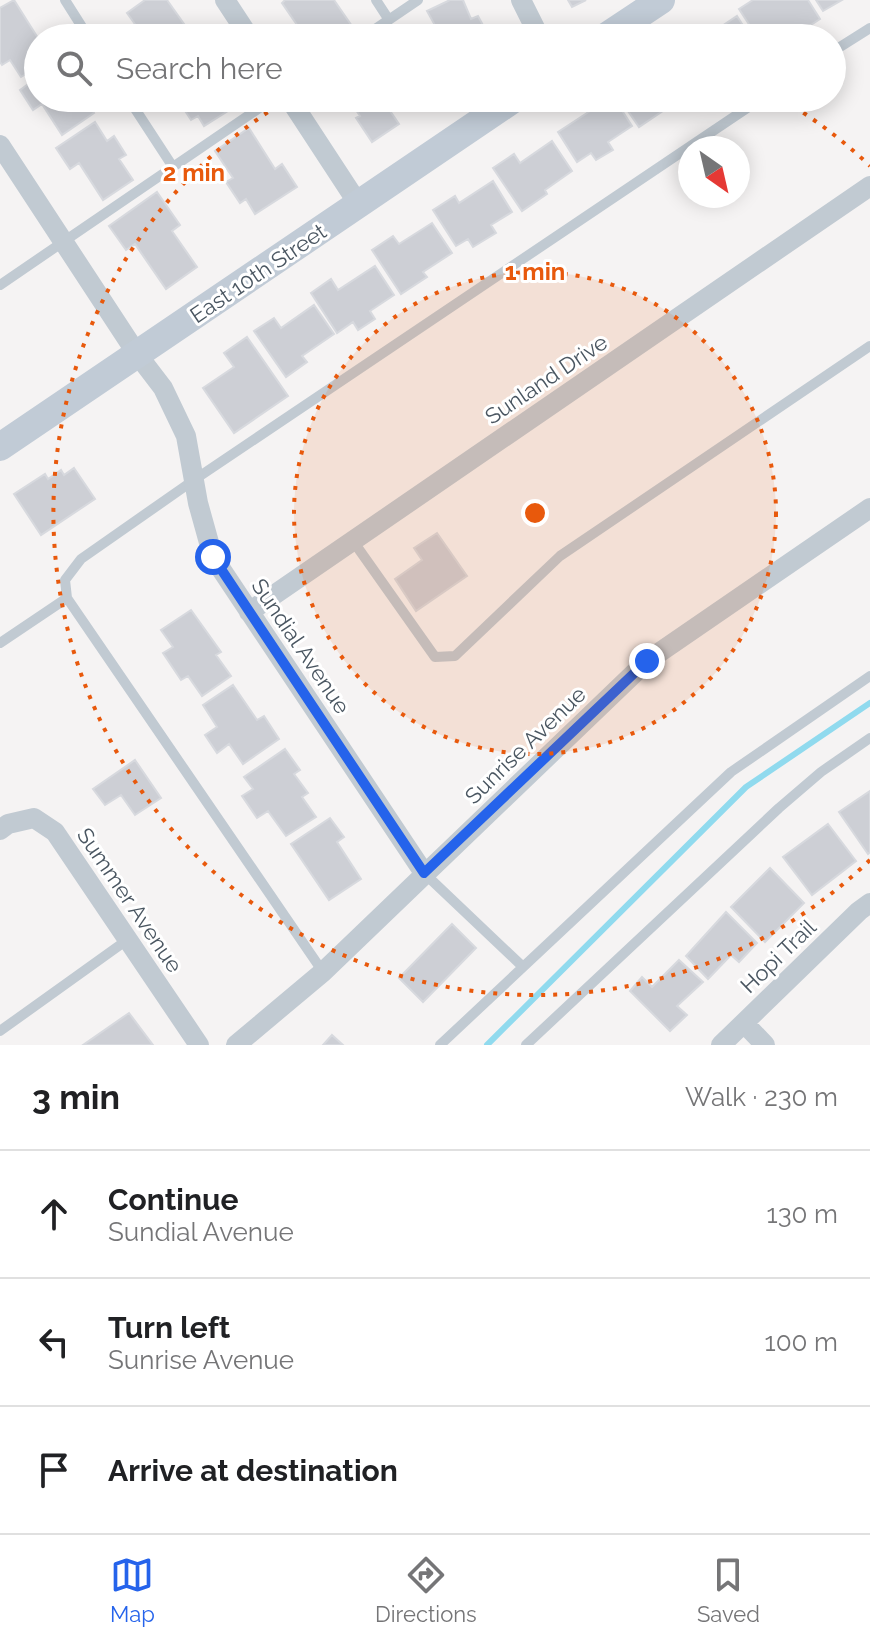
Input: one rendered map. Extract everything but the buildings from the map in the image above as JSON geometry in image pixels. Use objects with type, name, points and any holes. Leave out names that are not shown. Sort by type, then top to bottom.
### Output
[{"type":"street","points":[[225,0],[241,24]]},
{"type":"street","points":[[521,0],[533,24]]},
{"type":"street","points":[[624,24],[657,1]]},
{"type":"street","points":[[298,112],[359,205]]},
{"type":"street","name":"East 10th Street","points":[[0,447],[495,112]]},
{"type":"street","name":"Sundial Avenue","points":[[0,145],[137,354],[163,388],[186,436],[213,557],[424,873]]},
{"type":"street","name":"Sunland Drive","points":[[249,612],[870,186]]},
{"type":"street","name":"Sunrise Avenue","points":[[236,1045],[323,972],[647,661],[870,508]]},
{"type":"street","name":"Summer Avenue","points":[[0,830],[8,824],[34,818],[55,832],[199,1045]]},
{"type":"street","name":"Hopi Trail","points":[[721,1045],[870,903]]},
{"type":"street","points":[[744,1023],[765,1045]]},
{"type":"lane","points":[[65,0],[80,24]]},
{"type":"lane","points":[[376,0],[389,20]]},
{"type":"lane","points":[[383,24],[418,0]]},
{"type":"lane","points":[[846,43],[870,28]]},
{"type":"lane","points":[[137,112],[173,167]]},
{"type":"lane","points":[[0,285],[254,112]]},
{"type":"lane","points":[[323,972],[67,598],[65,580],[81,559],[194,480],[741,112]]},
{"type":"lane","points":[[353,541],[435,657],[455,656],[560,556],[870,346]]},
{"type":"lane","points":[[0,643],[67,598]]},
{"type":"lane","points":[[440,1045],[731,772],[870,676]]},
{"type":"lane","points":[[526,1045],[779,808],[821,772],[870,738]]},
{"type":"lane","points":[[424,873],[522,966]]},
{"type":"lane","points":[[0,1031],[127,940]]},
{"type":"waterway","points":[[487,1045],[746,787],[870,703]]},
{"type":"route","points":[[213,557],[424,873],[647,661]]}]
